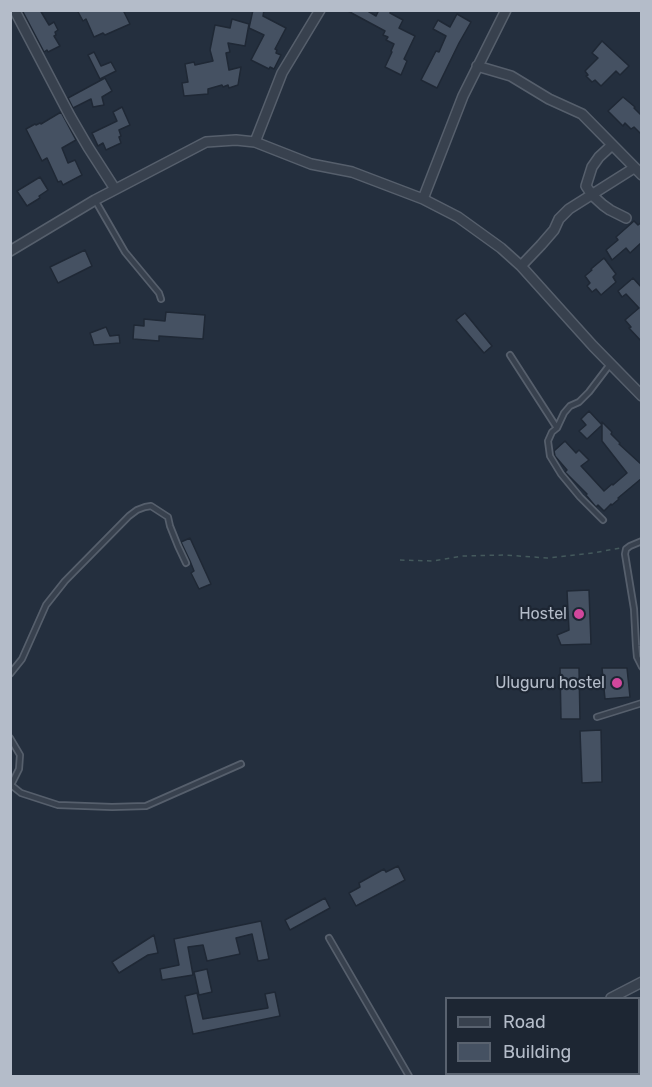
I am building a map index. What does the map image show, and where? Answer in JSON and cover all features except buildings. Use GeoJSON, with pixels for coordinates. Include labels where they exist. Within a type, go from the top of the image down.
{"type":"FeatureCollection","features":[{"type":"Feature","properties":{"kind":"street"},"geometry":{"type":"LineString","coordinates":[[255,142],[282,73],[320,10]]}},
{"type":"Feature","properties":{"kind":"street"},"geometry":{"type":"LineString","coordinates":[[423,199],[449,129],[477,66],[506,10]]}},
{"type":"Feature","properties":{"kind":"street"},"geometry":{"type":"LineString","coordinates":[[10,13],[15,11],[70,116],[115,189]]}},
{"type":"Feature","properties":{"kind":"street"},"geometry":{"type":"LineString","coordinates":[[477,66],[510,76],[549,99],[582,114],[642,175]]}},
{"type":"Feature","properties":{"kind":"street"},"geometry":{"type":"LineString","coordinates":[[10,251],[95,200],[206,142],[236,140],[255,142],[311,164],[352,172],[423,199],[481,232],[520,266],[642,396]]}},
{"type":"Feature","properties":{"kind":"street"},"geometry":{"type":"LineString","coordinates":[[612,145],[592,167],[586,186],[592,195],[610,210],[626,218]]}},
{"type":"Feature","properties":{"kind":"street"},"geometry":{"type":"LineString","coordinates":[[520,266],[554,230],[559,219],[569,209],[634,168]]}},
{"type":"Feature","properties":{"kind":"street"},"geometry":{"type":"LineString","coordinates":[[615,997],[642,982]]}},
{"type":"Feature","properties":{"kind":"lane"},"geometry":{"type":"LineString","coordinates":[[95,200],[125,252],[159,293],[161,299]]}},
{"type":"Feature","properties":{"kind":"lane"},"geometry":{"type":"LineString","coordinates":[[510,355],[557,428]]}},
{"type":"Feature","properties":{"kind":"lane"},"geometry":{"type":"LineString","coordinates":[[603,520],[561,474],[550,456],[548,441],[564,413],[590,392],[611,363]]}},
{"type":"Feature","properties":{"kind":"lane"},"geometry":{"type":"LineString","coordinates":[[10,674],[22,659],[46,605],[65,580],[137,510],[151,506],[168,517],[186,563]]}},
{"type":"Feature","properties":{"kind":"lane"},"geometry":{"type":"LineString","coordinates":[[642,541],[630,546],[626,551],[634,609],[637,657],[642,667]]}},
{"type":"Feature","properties":{"kind":"lane"},"geometry":{"type":"LineString","coordinates":[[597,717],[642,703]]}},
{"type":"Feature","properties":{"kind":"lane"},"geometry":{"type":"LineString","coordinates":[[10,738],[20,755],[19,769],[11,785],[21,793],[58,805],[146,806],[241,765]]}},
{"type":"Feature","properties":{"kind":"lane"},"geometry":{"type":"LineString","coordinates":[[329,938],[409,1077]]}},
{"type":"Feature","properties":{"kind":"path"},"geometry":{"type":"LineString","coordinates":[[400,560],[433,561],[462,556],[505,555],[547,558],[630,546]]}},
{"type":"Feature","properties":{"kind":"place","name":"Hostel"},"geometry":{"type":"Point","coordinates":[579,614]}},
{"type":"Feature","properties":{"kind":"place","name":"Uluguru hostel"},"geometry":{"type":"Point","coordinates":[617,683]}}]}
